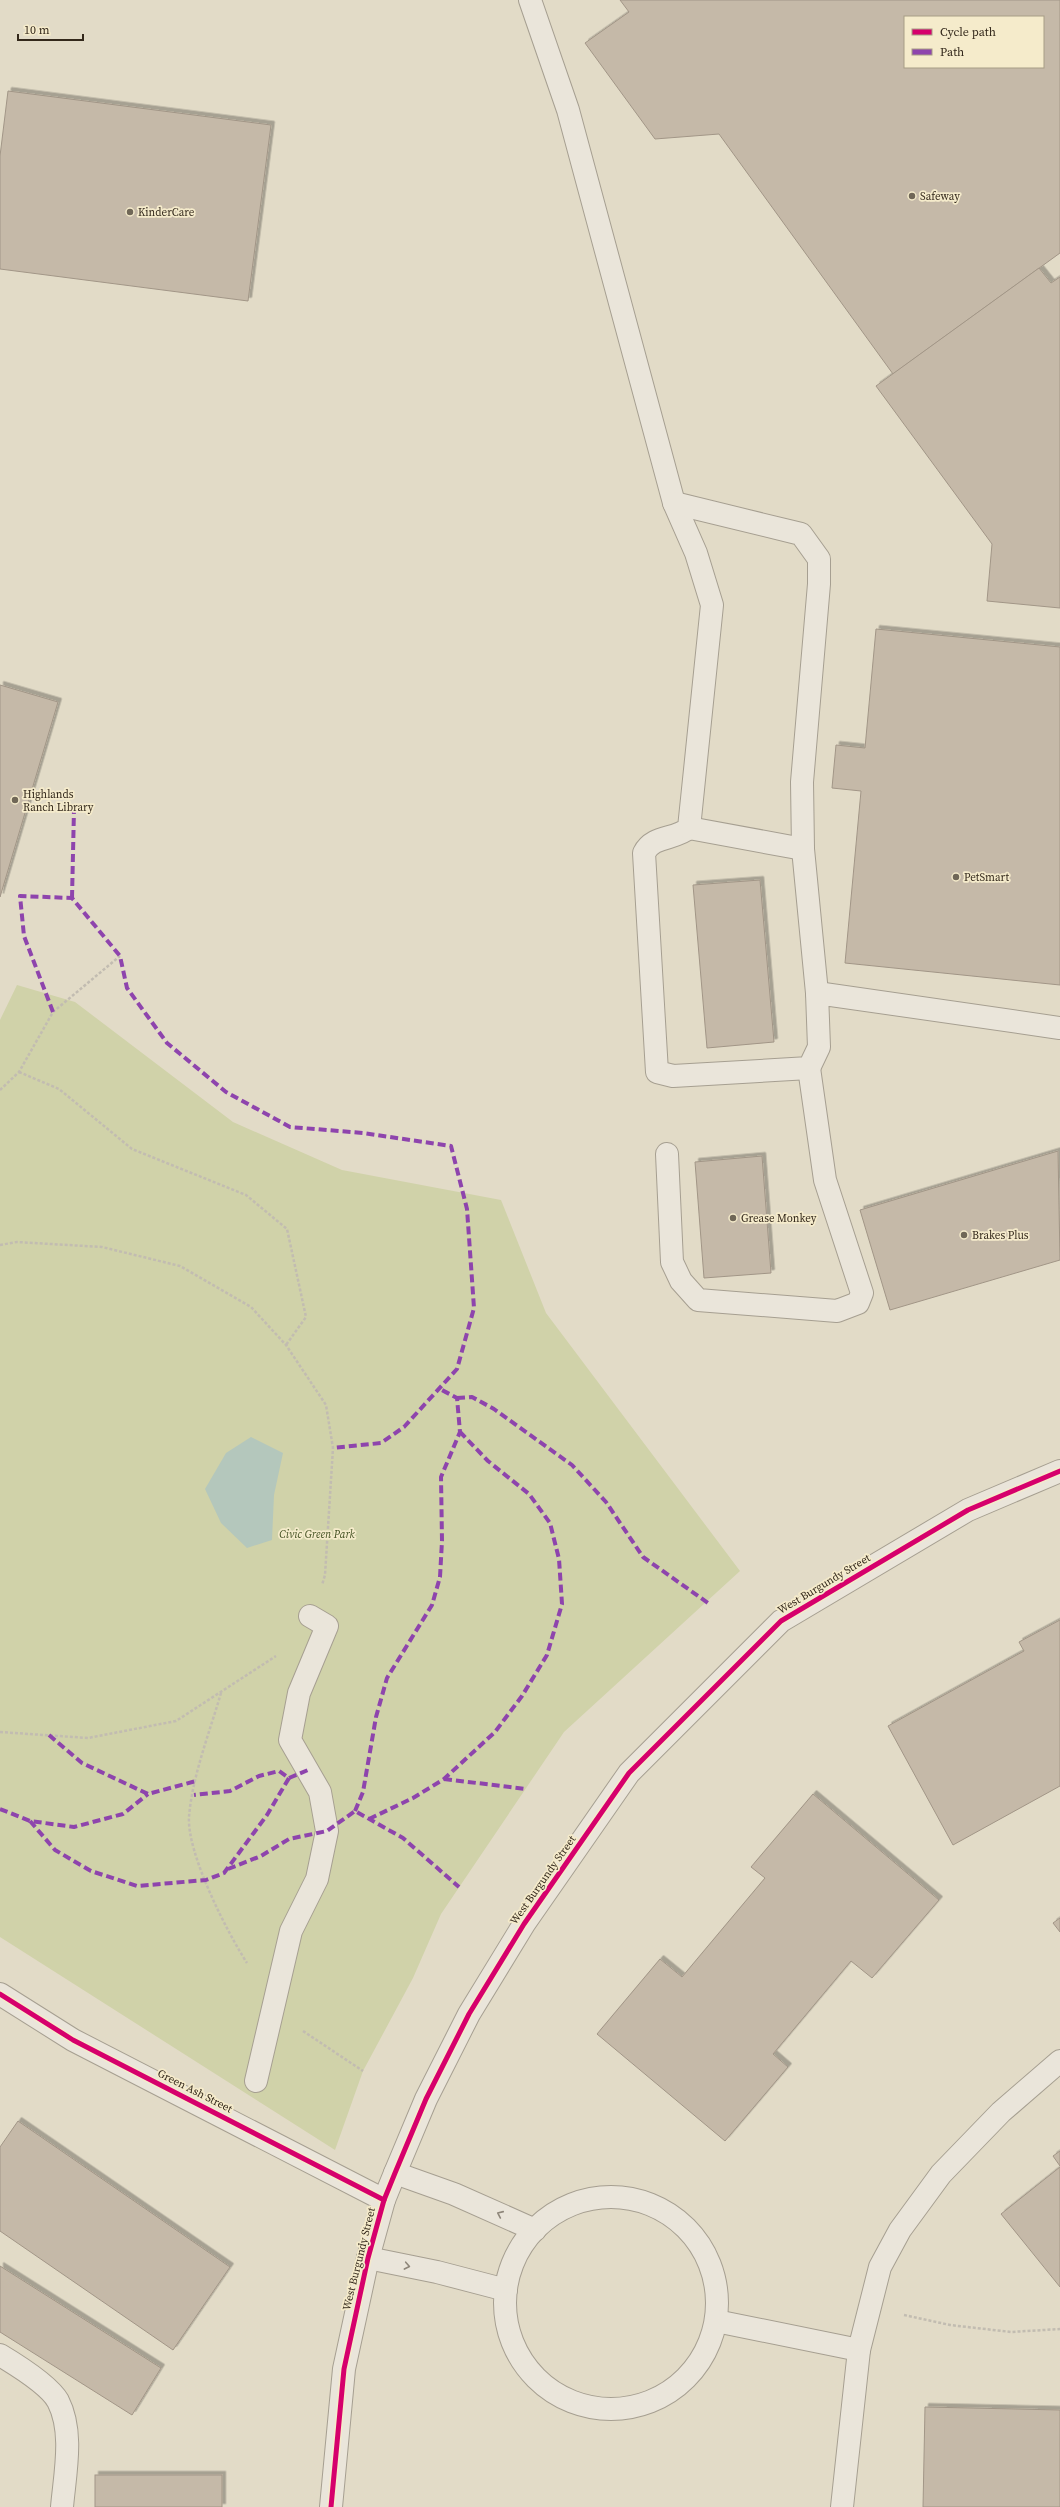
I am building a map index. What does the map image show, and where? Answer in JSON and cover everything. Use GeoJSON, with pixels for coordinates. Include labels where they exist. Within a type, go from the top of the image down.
{"type":"FeatureCollection","features":[{"type":"Feature","properties":{"kind":"street"},"geometry":{"type":"LineString","coordinates":[[530,0],[568,110],[674,503],[696,553],[712,605],[689,828],[681,835],[662,838],[648,845],[644,853],[657,1072],[673,1076],[809,1068]]}},
{"type":"Feature","properties":{"kind":"street"},"geometry":{"type":"LineString","coordinates":[[667,1154],[672,1262],[681,1281],[698,1300],[837,1311],[858,1304],[862,1293],[825,1180],[809,1068],[819,1047],[817,994],[803,849],[802,782],[819,584],[819,559],[801,534],[674,503]]}},
{"type":"Feature","properties":{"kind":"street"},"geometry":{"type":"LineString","coordinates":[[689,828],[803,849]]}},
{"type":"Feature","properties":{"kind":"street"},"geometry":{"type":"LineString","coordinates":[[817,994],[1060,1028]]}},
{"type":"Feature","properties":{"kind":"street","name":"West Burgundy Street"},"geometry":{"type":"LineString","coordinates":[[331,2507],[344,2369],[368,2258],[384,2200],[426,2099],[470,2014],[524,1924],[629,1773],[781,1621],[968,1510],[1060,1471]]}},
{"type":"Feature","properties":{"kind":"street"},"geometry":{"type":"LineString","coordinates":[[256,2081],[291,1931],[317,1879],[327,1831],[320,1792],[290,1740],[299,1693],[327,1626],[310,1616]]}},
{"type":"Feature","properties":{"kind":"street","name":"Green Ash Street"},"geometry":{"type":"LineString","coordinates":[[0,1994],[73,2040],[384,2200]]}},
{"type":"Feature","properties":{"kind":"street"},"geometry":{"type":"LineString","coordinates":[[842,2507],[858,2350],[880,2267],[900,2230],[941,2174],[1001,2112],[1060,2060]]}},
{"type":"Feature","properties":{"kind":"street"},"geometry":{"type":"LineString","coordinates":[[395,2173],[454,2194],[535,2230]]}},
{"type":"Feature","properties":{"kind":"street"},"geometry":{"type":"LineString","coordinates":[[600,2198],[625,2198],[649,2204],[675,2219],[689,2231],[703,2251],[713,2273],[717,2297],[716,2321],[709,2345],[696,2367],[679,2386],[658,2399],[634,2407],[608,2409],[590,2407],[560,2396],[540,2381],[524,2362],[512,2340],[506,2316],[506,2290],[516,2258],[535,2230],[554,2214],[576,2204],[600,2198]]}},
{"type":"Feature","properties":{"kind":"street"},"geometry":{"type":"LineString","coordinates":[[368,2258],[437,2272],[506,2290]]}},
{"type":"Feature","properties":{"kind":"street"},"geometry":{"type":"LineString","coordinates":[[716,2321],[858,2350]]}},
{"type":"Feature","properties":{"kind":"street"},"geometry":{"type":"LineString","coordinates":[[0,2355],[24,2369],[57,2399],[65,2421],[66,2461],[62,2507]]}},
{"type":"Feature","properties":{"kind":"path"},"geometry":{"type":"LineString","coordinates":[[0,1090],[19,1072],[53,1012],[120,956]]}},
{"type":"Feature","properties":{"kind":"path"},"geometry":{"type":"LineString","coordinates":[[19,1072],[59,1089],[132,1149],[246,1195],[287,1228],[306,1317],[286,1345]]}},
{"type":"Feature","properties":{"kind":"path"},"geometry":{"type":"LineString","coordinates":[[0,1245],[17,1242],[102,1247],[180,1266],[251,1307],[286,1345],[326,1405],[333,1448],[325,1575],[317,1605],[288,1649],[176,1721],[88,1738],[0,1732]]}},
{"type":"Feature","properties":{"kind":"path"},"geometry":{"type":"LineString","coordinates":[[221,1692],[196,1782],[189,1818],[196,1854],[215,1904],[238,1950],[265,1992],[299,2029],[363,2071]]}},
{"type":"Feature","properties":{"kind":"path"},"geometry":{"type":"LineString","coordinates":[[870,2308],[950,2325],[1011,2332],[1060,2329]]}},
{"type":"Feature","properties":{"kind":"green space","name":"Civic Green Park"},"geometry":{"type":"Polygon","coordinates":[[[17,985],[75,1002],[233,1122],[342,1170],[501,1200],[546,1313],[740,1571],[564,1732],[441,1914],[413,1978],[363,2071],[335,2150],[0,1937],[0,1020],[17,985]]]}},
{"type":"Feature","properties":{"kind":"shaded area"},"geometry":{"type":"Polygon","coordinates":[[[251,1437],[283,1453],[274,1495],[272,1540],[247,1548],[221,1523],[205,1489],[226,1453],[251,1437]]]}},
{"type":"Feature","properties":{"kind":"building","name":"Safeway"},"geometry":{"type":"Polygon","coordinates":[[[620,0],[1060,0],[1060,253],[893,374],[719,134],[655,139],[585,43],[629,12],[620,0]]]}},
{"type":"Feature","properties":{"kind":"building","name":"KinderCare"},"geometry":{"type":"Polygon","coordinates":[[[8,91],[271,125],[248,301],[0,269],[0,156],[8,91]]]}},
{"type":"Feature","properties":{"kind":"building"},"geometry":{"type":"Polygon","coordinates":[[[1039,268],[1051,283],[1060,277],[1060,608],[987,601],[992,544],[876,386],[1039,268]]]}},
{"type":"Feature","properties":{"kind":"building","name":"PetSmart"},"geometry":{"type":"Polygon","coordinates":[[[876,629],[1060,647],[1060,985],[845,963],[861,791],[832,788],[836,745],[865,748],[876,629]]]}},
{"type":"Feature","properties":{"kind":"building","name":"Highlands Ranch Library"},"geometry":{"type":"Polygon","coordinates":[[[0,685],[58,702],[0,897],[0,685]]]}},
{"type":"Feature","properties":{"kind":"building"},"geometry":{"type":"Polygon","coordinates":[[[760,880],[774,1042],[707,1048],[693,885],[760,880]]]}},
{"type":"Feature","properties":{"kind":"building","name":"Brakes Plus"},"geometry":{"type":"Polygon","coordinates":[[[1058,1151],[1060,1260],[890,1310],[860,1210],[1058,1151]]]}},
{"type":"Feature","properties":{"kind":"building","name":"Grease Monkey"},"geometry":{"type":"Polygon","coordinates":[[[762,1156],[771,1273],[704,1278],[695,1162],[762,1156]]]}},
{"type":"Feature","properties":{"kind":"building"},"geometry":{"type":"Polygon","coordinates":[[[1060,1620],[1060,1786],[953,1845],[888,1726],[1024,1651],[1019,1642],[1060,1620]]]}},
{"type":"Feature","properties":{"kind":"building"},"geometry":{"type":"Polygon","coordinates":[[[813,1794],[939,1900],[872,1978],[851,1961],[773,2054],[788,2067],[725,2141],[597,2034],[660,1959],[682,1977],[765,1878],[751,1867],[813,1794]]]}},
{"type":"Feature","properties":{"kind":"building"},"geometry":{"type":"Polygon","coordinates":[[[1060,1918],[1060,1932],[1053,1923],[1060,1918]]]}},
{"type":"Feature","properties":{"kind":"building"},"geometry":{"type":"Polygon","coordinates":[[[18,2121],[230,2267],[173,2350],[0,2231],[0,2147],[18,2121]]]}},
{"type":"Feature","properties":{"kind":"building"},"geometry":{"type":"Polygon","coordinates":[[[1060,2151],[1060,2166],[1053,2156],[1060,2151]]]}},
{"type":"Feature","properties":{"kind":"building"},"geometry":{"type":"Polygon","coordinates":[[[1060,2167],[1060,2287],[1001,2214],[1060,2167]]]}},
{"type":"Feature","properties":{"kind":"building"},"geometry":{"type":"Polygon","coordinates":[[[0,2266],[161,2368],[132,2415],[0,2332],[0,2266]]]}},
{"type":"Feature","properties":{"kind":"building"},"geometry":{"type":"Polygon","coordinates":[[[925,2407],[1060,2410],[1060,2507],[923,2507],[925,2407]]]}},
{"type":"Feature","properties":{"kind":"building"},"geometry":{"type":"Polygon","coordinates":[[[95,2475],[222,2475],[222,2507],[95,2507],[95,2475]]]}},
{"type":"Feature","properties":{"kind":"marked path"},"geometry":{"type":"LineString","coordinates":[[72,898],[74,809]]}},
{"type":"Feature","properties":{"kind":"marked path"},"geometry":{"type":"LineString","coordinates":[[53,1012],[24,936],[20,896],[72,898],[120,956],[127,988],[167,1043],[226,1092],[290,1127],[363,1133],[451,1146],[467,1209],[474,1308],[457,1369],[404,1427],[381,1443],[333,1448]]}},
{"type":"Feature","properties":{"kind":"marked path"},"geometry":{"type":"LineString","coordinates":[[355,1811],[363,1792],[376,1717],[387,1678],[432,1605],[440,1577],[442,1541],[441,1477],[460,1432],[457,1398],[440,1389]]}},
{"type":"Feature","properties":{"kind":"marked path"},"geometry":{"type":"LineString","coordinates":[[457,1398],[472,1397],[494,1409],[572,1465],[606,1502],[643,1557],[708,1603]]}},
{"type":"Feature","properties":{"kind":"marked path"},"geometry":{"type":"LineString","coordinates":[[369,1819],[413,1798],[444,1779],[495,1732],[522,1696],[547,1655],[562,1604],[559,1559],[550,1523],[529,1494],[488,1461],[460,1432]]}},
{"type":"Feature","properties":{"kind":"marked path"},"geometry":{"type":"LineString","coordinates":[[49,1735],[82,1763],[148,1794],[196,1781]]}},
{"type":"Feature","properties":{"kind":"marked path"},"geometry":{"type":"LineString","coordinates":[[289,1778],[308,1770]]}},
{"type":"Feature","properties":{"kind":"marked path"},"geometry":{"type":"LineString","coordinates":[[30,1821],[55,1850],[91,1871],[137,1886],[206,1880],[224,1873],[267,1815],[289,1778],[279,1771],[259,1776],[230,1791],[194,1795]]}},
{"type":"Feature","properties":{"kind":"marked path"},"geometry":{"type":"LineString","coordinates":[[444,1779],[526,1789]]}},
{"type":"Feature","properties":{"kind":"marked path"},"geometry":{"type":"LineString","coordinates":[[0,1809],[30,1821],[74,1827],[123,1814],[148,1794]]}},
{"type":"Feature","properties":{"kind":"marked path"},"geometry":{"type":"LineString","coordinates":[[228,1869],[261,1856],[289,1839],[327,1831],[355,1811],[403,1838],[459,1887]]}},
{"type":"Feature","properties":{"kind":"cycle path"},"geometry":{"type":"LineString","coordinates":[[331,2507],[344,2369],[368,2258],[384,2200],[426,2099],[469,2014],[524,1924],[629,1773],[781,1621],[968,1510],[1060,1471]]}},
{"type":"Feature","properties":{"kind":"cycle path"},"geometry":{"type":"LineString","coordinates":[[0,1994],[73,2040],[384,2200]]}},
{"type":"Feature","properties":{"kind":"place","name":"Safeway"},"geometry":{"type":"Point","coordinates":[912,196]}},
{"type":"Feature","properties":{"kind":"place","name":"KinderCare"},"geometry":{"type":"Point","coordinates":[130,212]}},
{"type":"Feature","properties":{"kind":"place","name":"Highlands Ranch Library"},"geometry":{"type":"Point","coordinates":[15,800]}},
{"type":"Feature","properties":{"kind":"place","name":"PetSmart"},"geometry":{"type":"Point","coordinates":[956,877]}},
{"type":"Feature","properties":{"kind":"place","name":"Grease Monkey"},"geometry":{"type":"Point","coordinates":[733,1218]}},
{"type":"Feature","properties":{"kind":"place","name":"Brakes Plus"},"geometry":{"type":"Point","coordinates":[964,1235]}}]}
